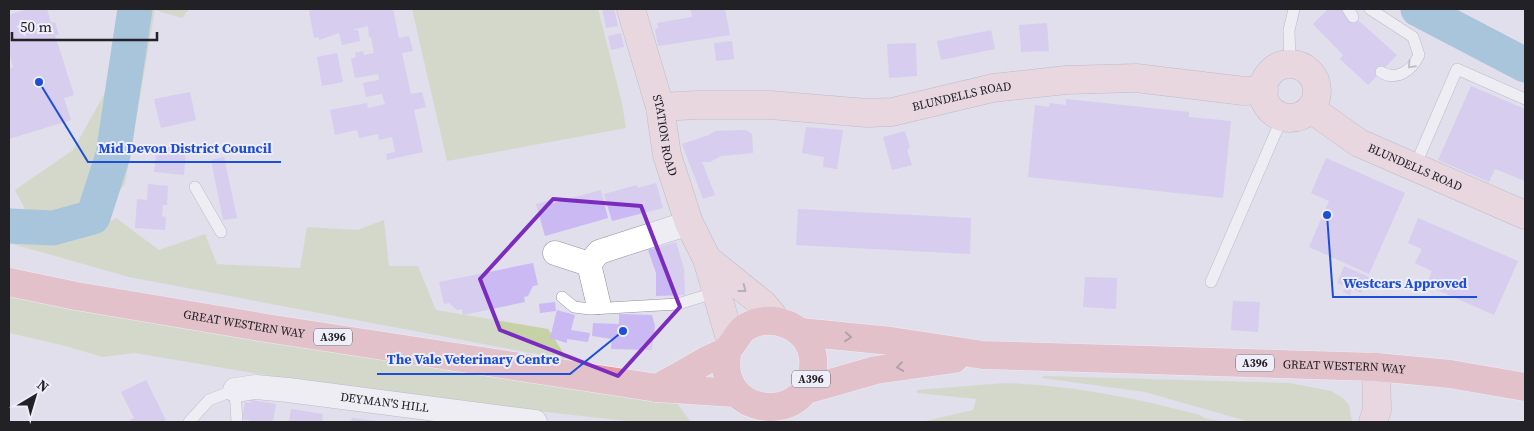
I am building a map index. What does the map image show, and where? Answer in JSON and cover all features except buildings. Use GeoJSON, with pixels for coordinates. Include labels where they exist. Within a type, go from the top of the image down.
{"type":"FeatureCollection","features":[{"type":"Feature","properties":{"kind":"main road","name":"GREAT WESTERN WAY"},"geometry":{"type":"LineString","coordinates":[[9,282],[76,296],[257,326],[657,388]]}},
{"type":"Feature","properties":{"kind":"main road","name":"A396"},"geometry":{"type":"LineString","coordinates":[[657,388],[730,346],[737,334],[756,322],[983,355]]}},
{"type":"Feature","properties":{"kind":"main road","name":"A396"},"geometry":{"type":"LineString","coordinates":[[788,327],[808,342],[813,366],[806,390]]}},
{"type":"Feature","properties":{"kind":"main road"},"geometry":{"type":"LineString","coordinates":[[730,346],[726,372],[736,393]]}},
{"type":"Feature","properties":{"kind":"main road","name":"A396"},"geometry":{"type":"LineString","coordinates":[[657,388],[736,393],[758,407],[772,408],[790,402],[806,390],[876,370],[983,355]]}},
{"type":"Feature","properties":{"kind":"main road","name":"GREAT WESTERN WAY"},"geometry":{"type":"LineString","coordinates":[[983,355],[1376,367],[1450,374],[1525,387]]}},
{"type":"Feature","properties":{"kind":"street","name":"STATION ROAD"},"geometry":{"type":"LineString","coordinates":[[631,9],[660,108],[667,155],[689,223],[707,259],[730,346]]}},
{"type":"Feature","properties":{"kind":"street"},"geometry":{"type":"LineString","coordinates":[[1290,64],[1308,70],[1317,88],[1316,101],[1311,110],[1299,118],[1282,118],[1271,111],[1266,105],[1264,90],[1268,75],[1275,69],[1290,64]]}},
{"type":"Feature","properties":{"kind":"street","name":"BLUNDELLS ROAD"},"geometry":{"type":"LineString","coordinates":[[660,108],[770,105],[867,113],[892,112],[993,88],[1066,80],[1136,78],[1244,91],[1264,90]]}},
{"type":"Feature","properties":{"kind":"street","name":"BLUNDELLS ROAD"},"geometry":{"type":"LineString","coordinates":[[1311,110],[1359,143],[1525,215]]}},
{"type":"Feature","properties":{"kind":"street"},"geometry":{"type":"LineString","coordinates":[[589,264],[599,252],[689,223]]}},
{"type":"Feature","properties":{"kind":"street"},"geometry":{"type":"LineString","coordinates":[[555,253],[589,264]]}},
{"type":"Feature","properties":{"kind":"street","name":"STATION ROAD"},"geometry":{"type":"LineString","coordinates":[[707,259],[788,327]]}},
{"type":"Feature","properties":{"kind":"street"},"geometry":{"type":"LineString","coordinates":[[589,264],[598,302]]}},
{"type":"Feature","properties":{"kind":"street"},"geometry":{"type":"LineString","coordinates":[[1373,422],[1376,410],[1376,367]]}},
{"type":"Feature","properties":{"kind":"street","name":"DEYMAN'S HILL"},"geometry":{"type":"LineString","coordinates":[[235,390],[256,387],[288,390],[535,422]]}},
{"type":"Feature","properties":{"kind":"lane"},"geometry":{"type":"LineString","coordinates":[[1290,64],[1289,30],[1294,9]]}},
{"type":"Feature","properties":{"kind":"lane"},"geometry":{"type":"LineString","coordinates":[[1370,9],[1413,37],[1419,54],[1414,65],[1400,75],[1388,77],[1381,72]]}},
{"type":"Feature","properties":{"kind":"lane"},"geometry":{"type":"LineString","coordinates":[[1415,166],[1457,69],[1525,99]]}},
{"type":"Feature","properties":{"kind":"lane"},"geometry":{"type":"LineString","coordinates":[[1211,282],[1282,118]]}},
{"type":"Feature","properties":{"kind":"lane"},"geometry":{"type":"LineString","coordinates":[[195,187],[221,232]]}},
{"type":"Feature","properties":{"kind":"lane"},"geometry":{"type":"LineString","coordinates":[[562,297],[574,307],[590,309],[678,304],[717,292]]}},
{"type":"Feature","properties":{"kind":"lane"},"geometry":{"type":"LineString","coordinates":[[189,422],[209,400],[235,390],[237,422]]}},
{"type":"Feature","properties":{"kind":"highlighted area"},"geometry":{"type":"Polygon","coordinates":[[[553,199],[641,206],[680,307],[618,376],[500,330],[480,279],[553,199]]]}},
{"type":"Feature","properties":{"kind":"green space"},"geometry":{"type":"Polygon","coordinates":[[[125,9],[189,9],[182,18],[155,10],[125,184],[104,211],[27,213],[15,190],[73,150],[106,91],[125,9]]]}},
{"type":"Feature","properties":{"kind":"green space"},"geometry":{"type":"Polygon","coordinates":[[[412,9],[598,9],[622,103],[626,128],[447,161],[412,9]]]}},
{"type":"Feature","properties":{"kind":"green space"},"geometry":{"type":"Polygon","coordinates":[[[9,211],[82,238],[116,218],[159,250],[205,234],[217,264],[300,268],[307,227],[357,230],[384,220],[389,266],[418,266],[436,310],[548,329],[568,360],[129,277],[9,243],[9,211]]]}},
{"type":"Feature","properties":{"kind":"green space"},"geometry":{"type":"Polygon","coordinates":[[[9,290],[676,402],[691,422],[635,422],[366,392],[135,353],[103,357],[9,333],[9,290]]]}},
{"type":"Feature","properties":{"kind":"green space"},"geometry":{"type":"Polygon","coordinates":[[[1044,376],[1290,383],[1331,391],[1343,398],[1349,405],[1352,422],[1250,422],[1145,392],[1042,378],[1044,376]]]}},
{"type":"Feature","properties":{"kind":"green space"},"geometry":{"type":"Polygon","coordinates":[[[1005,383],[1054,386],[1103,393],[1152,403],[1200,415],[1204,418],[1226,422],[921,422],[973,410],[976,399],[917,393],[917,390],[1005,383]]]}},
{"type":"Feature","properties":{"kind":"waterway"},"geometry":{"type":"LineString","coordinates":[[9,226],[53,228],[93,217],[113,155],[135,9]]}},
{"type":"Feature","properties":{"kind":"waterway"},"geometry":{"type":"LineString","coordinates":[[1418,9],[1525,65]]}},
{"type":"Feature","properties":{"kind":"place","name":"Mid Devon District Council"},"geometry":{"type":"Point","coordinates":[39,82]}},
{"type":"Feature","properties":{"kind":"place","name":"Westcars Approved"},"geometry":{"type":"Point","coordinates":[1327,215]}},
{"type":"Feature","properties":{"kind":"place","name":"The Vale Veterinary Centre"},"geometry":{"type":"Point","coordinates":[623,331]}}]}
